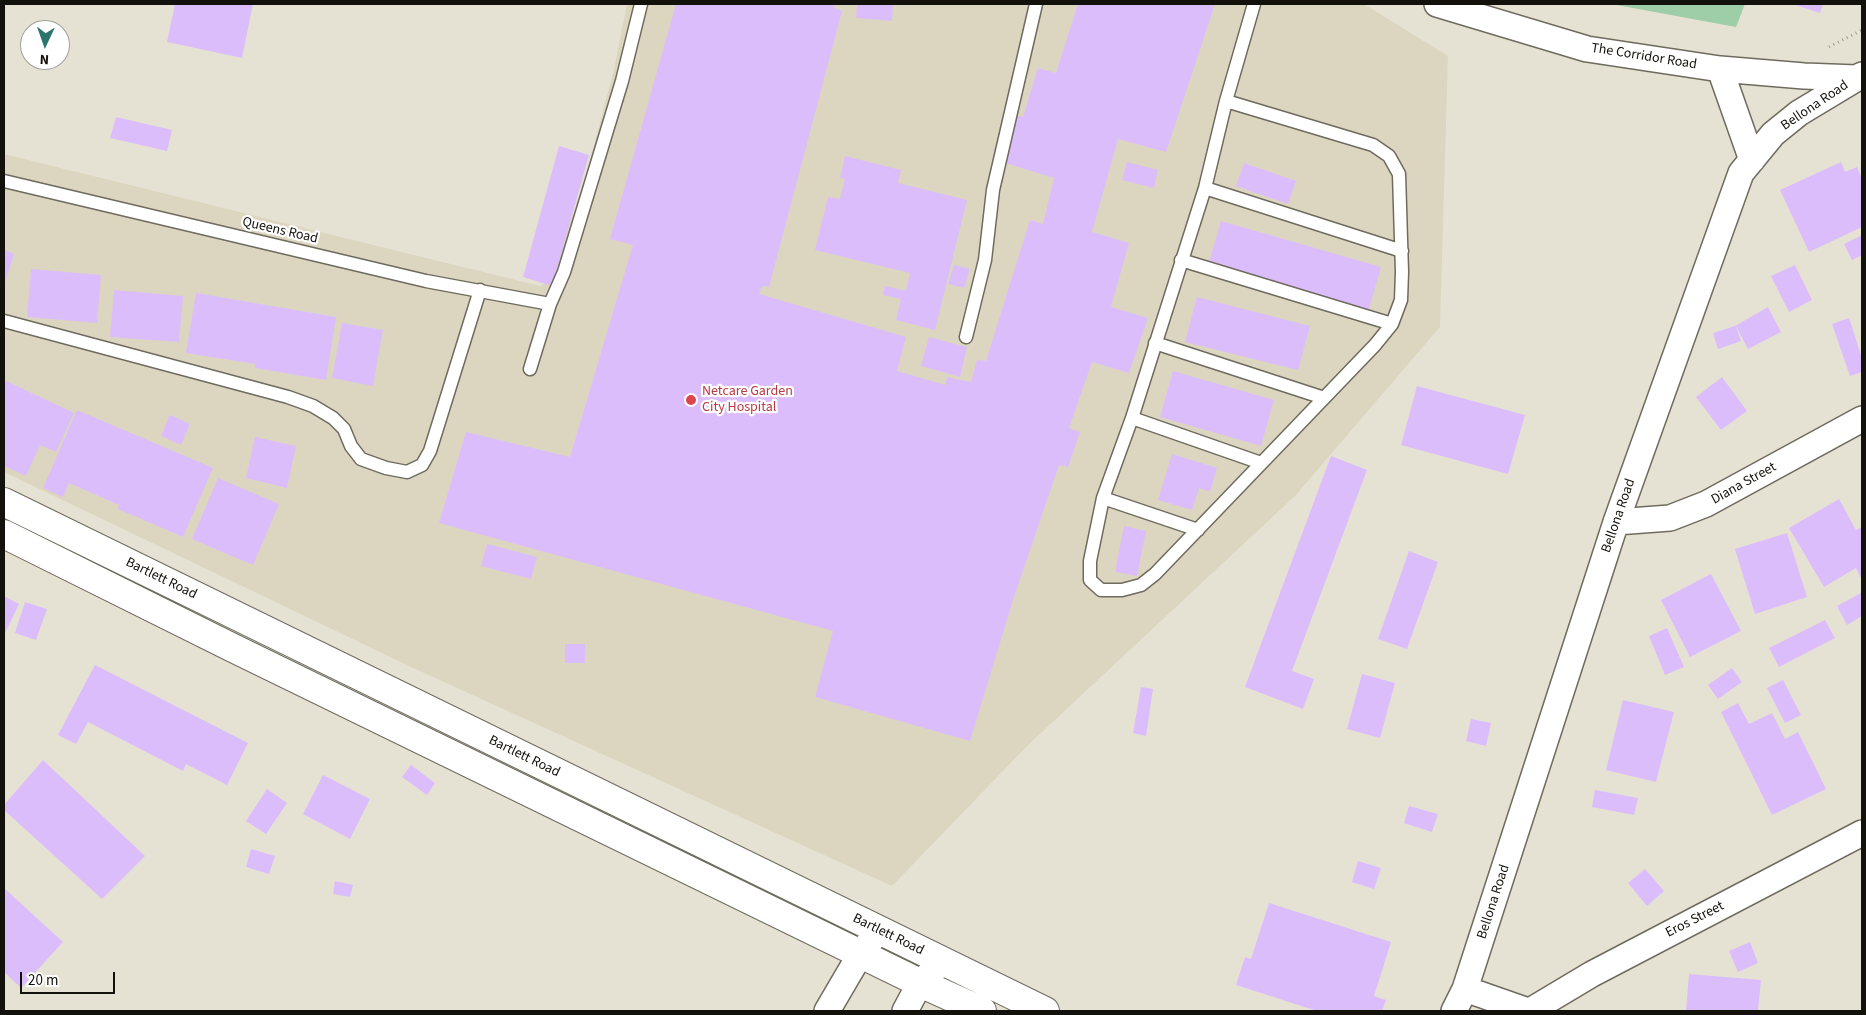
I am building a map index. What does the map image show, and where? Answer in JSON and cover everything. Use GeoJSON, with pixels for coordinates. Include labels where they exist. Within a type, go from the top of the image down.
{"type":"FeatureCollection","features":[{"type":"Feature","properties":{"kind":"main road","name":"Bartlett Road"},"geometry":{"type":"LineString","coordinates":[[4,502],[1045,1011]]}},
{"type":"Feature","properties":{"kind":"main road","name":"Bartlett Road"},"geometry":{"type":"LineString","coordinates":[[4,534],[233,648],[920,983],[982,1011]]}},
{"type":"Feature","properties":{"kind":"street","name":"The Corridor Road"},"geometry":{"type":"LineString","coordinates":[[1437,4],[1587,49],[1720,69],[1804,76],[1860,76]]}},
{"type":"Feature","properties":{"kind":"street"},"geometry":{"type":"LineString","coordinates":[[1720,69],[1752,160]]}},
{"type":"Feature","properties":{"kind":"street","name":"Bellona Road"},"geometry":{"type":"LineString","coordinates":[[1454,1011],[1465,989],[1616,522],[1742,173],[1780,128],[1799,113],[1860,76]]}},
{"type":"Feature","properties":{"kind":"street","name":"Diana Street"},"geometry":{"type":"LineString","coordinates":[[1616,522],[1670,518],[1706,504],[1862,419]]}},
{"type":"Feature","properties":{"kind":"street","name":"Eros Street"},"geometry":{"type":"LineString","coordinates":[[1529,1011],[1592,974],[1862,833]]}},
{"type":"Feature","properties":{"kind":"street"},"geometry":{"type":"LineString","coordinates":[[826,1011],[861,953],[878,930]]}},
{"type":"Feature","properties":{"kind":"street"},"geometry":{"type":"LineString","coordinates":[[905,1011],[920,983],[943,961]]}},
{"type":"Feature","properties":{"kind":"street"},"geometry":{"type":"LineString","coordinates":[[1465,989],[1529,1011]]}},
{"type":"Feature","properties":{"kind":"lane"},"geometry":{"type":"LineString","coordinates":[[530,368],[550,304],[564,272],[622,81],[641,4]]}},
{"type":"Feature","properties":{"kind":"lane"},"geometry":{"type":"LineString","coordinates":[[966,337],[985,260],[993,190],[1036,4]]}},
{"type":"Feature","properties":{"kind":"lane"},"geometry":{"type":"LineString","coordinates":[[1226,101],[1373,145],[1389,156],[1399,174],[1402,251],[1401,300],[1392,324],[1375,345],[1155,574],[1141,584],[1122,590],[1101,590],[1090,580],[1090,561],[1103,498],[1132,418],[1205,188],[1226,101],[1254,4]]}},
{"type":"Feature","properties":{"kind":"lane","name":"Queens Road"},"geometry":{"type":"LineString","coordinates":[[4,180],[426,281],[550,304]]}},
{"type":"Feature","properties":{"kind":"lane"},"geometry":{"type":"LineString","coordinates":[[1205,188],[1402,251]]}},
{"type":"Feature","properties":{"kind":"lane"},"geometry":{"type":"LineString","coordinates":[[1181,260],[1392,324]]}},
{"type":"Feature","properties":{"kind":"lane"},"geometry":{"type":"LineString","coordinates":[[4,321],[288,397],[313,406],[332,418],[344,429],[350,446],[361,459],[386,468],[406,472],[422,465],[430,450],[480,290]]}},
{"type":"Feature","properties":{"kind":"lane"},"geometry":{"type":"LineString","coordinates":[[1155,344],[1324,398]]}},
{"type":"Feature","properties":{"kind":"lane"},"geometry":{"type":"LineString","coordinates":[[1132,418],[1261,463]]}},
{"type":"Feature","properties":{"kind":"lane"},"geometry":{"type":"LineString","coordinates":[[1103,498],[1198,530]]}},
{"type":"Feature","properties":{"kind":"shaded area","name":"Netcare Garden City Hospital"},"geometry":{"type":"Polygon","coordinates":[[[627,4],[1364,4],[1448,56],[1440,327],[1295,496],[1028,745],[892,886],[411,667],[4,472],[4,154],[540,286],[547,281],[553,272],[584,182],[614,70],[627,4]]]}},
{"type":"Feature","properties":{"kind":"green space"},"geometry":{"type":"Polygon","coordinates":[[[1611,4],[1745,4],[1736,27],[1611,4]]]}},
{"type":"Feature","properties":{"kind":"building"},"geometry":{"type":"Polygon","coordinates":[[[175,4],[253,4],[242,58],[167,42],[175,4]]]}},
{"type":"Feature","properties":{"kind":"building"},"geometry":{"type":"Polygon","coordinates":[[[676,4],[835,4],[834,8],[842,11],[769,287],[762,286],[759,294],[906,337],[897,371],[945,385],[947,377],[971,382],[977,360],[986,361],[1030,220],[1043,224],[1054,178],[1002,162],[1015,115],[1023,117],[1038,68],[1056,73],[1078,4],[1215,4],[1166,152],[1118,139],[1092,232],[1129,243],[1111,307],[1148,318],[1129,373],[1092,362],[1069,428],[1080,432],[1068,467],[1059,465],[1013,600],[970,741],[815,697],[833,631],[439,523],[466,432],[570,457],[633,245],[610,239],[676,4]]]}},
{"type":"Feature","properties":{"kind":"building"},"geometry":{"type":"Polygon","coordinates":[[[857,4],[893,4],[892,21],[856,18],[857,4]]]}},
{"type":"Feature","properties":{"kind":"building"},"geometry":{"type":"Polygon","coordinates":[[[1792,4],[1823,4],[1820,13],[1792,4]]]}},
{"type":"Feature","properties":{"kind":"building"},"geometry":{"type":"Polygon","coordinates":[[[116,117],[172,130],[167,151],[110,138],[116,117]]]}},
{"type":"Feature","properties":{"kind":"building"},"geometry":{"type":"Polygon","coordinates":[[[559,146],[589,155],[552,286],[523,277],[559,146]]]}},
{"type":"Feature","properties":{"kind":"building"},"geometry":{"type":"Polygon","coordinates":[[[845,156],[901,170],[898,183],[967,200],[935,330],[896,320],[901,299],[883,295],[885,286],[906,291],[910,273],[815,250],[828,197],[840,199],[845,179],[840,178],[845,156]]]}},
{"type":"Feature","properties":{"kind":"building"},"geometry":{"type":"Polygon","coordinates":[[[1127,162],[1158,170],[1154,188],[1122,180],[1127,162]]]}},
{"type":"Feature","properties":{"kind":"building"},"geometry":{"type":"Polygon","coordinates":[[[1841,162],[1845,172],[1857,167],[1862,179],[1862,227],[1809,252],[1780,190],[1841,162]]]}},
{"type":"Feature","properties":{"kind":"building"},"geometry":{"type":"Polygon","coordinates":[[[1244,163],[1296,181],[1288,204],[1236,186],[1244,163]]]}},
{"type":"Feature","properties":{"kind":"building"},"geometry":{"type":"Polygon","coordinates":[[[1221,221],[1381,267],[1368,312],[1208,266],[1221,221]]]}},
{"type":"Feature","properties":{"kind":"building"},"geometry":{"type":"Polygon","coordinates":[[[1862,235],[1862,255],[1852,260],[1844,244],[1862,235]]]}},
{"type":"Feature","properties":{"kind":"building"},"geometry":{"type":"Polygon","coordinates":[[[4,250],[14,254],[4,286],[4,250]]]}},
{"type":"Feature","properties":{"kind":"building"},"geometry":{"type":"Polygon","coordinates":[[[954,265],[970,269],[964,288],[948,284],[954,265]]]}},
{"type":"Feature","properties":{"kind":"building"},"geometry":{"type":"Polygon","coordinates":[[[1795,265],[1812,300],[1789,312],[1771,276],[1795,265]]]}},
{"type":"Feature","properties":{"kind":"building"},"geometry":{"type":"Polygon","coordinates":[[[31,269],[101,275],[97,323],[27,317],[31,269]]]}},
{"type":"Feature","properties":{"kind":"building"},"geometry":{"type":"Polygon","coordinates":[[[114,290],[183,296],[179,342],[110,337],[114,290]]]}},
{"type":"Feature","properties":{"kind":"building"},"geometry":{"type":"Polygon","coordinates":[[[196,293],[336,317],[326,380],[255,368],[255,364],[186,353],[196,293]]]}},
{"type":"Feature","properties":{"kind":"building"},"geometry":{"type":"Polygon","coordinates":[[[1197,297],[1310,326],[1298,370],[1185,342],[1197,297]]]}},
{"type":"Feature","properties":{"kind":"building"},"geometry":{"type":"Polygon","coordinates":[[[1768,307],[1781,332],[1748,349],[1736,326],[1741,341],[1718,349],[1713,333],[1735,326],[1768,307]]]}},
{"type":"Feature","properties":{"kind":"building"},"geometry":{"type":"Polygon","coordinates":[[[1849,318],[1862,358],[1862,372],[1850,376],[1832,324],[1849,318]]]}},
{"type":"Feature","properties":{"kind":"building"},"geometry":{"type":"Polygon","coordinates":[[[342,323],[383,330],[373,386],[332,378],[342,323]]]}},
{"type":"Feature","properties":{"kind":"building"},"geometry":{"type":"Polygon","coordinates":[[[929,337],[967,347],[960,377],[921,366],[929,337]]]}},
{"type":"Feature","properties":{"kind":"building"},"geometry":{"type":"Polygon","coordinates":[[[1173,371],[1274,400],[1261,446],[1160,417],[1173,371]]]}},
{"type":"Feature","properties":{"kind":"building"},"geometry":{"type":"Polygon","coordinates":[[[1722,377],[1747,411],[1721,430],[1696,397],[1722,377]]]}},
{"type":"Feature","properties":{"kind":"building"},"geometry":{"type":"Polygon","coordinates":[[[4,380],[74,413],[56,452],[40,445],[26,476],[4,466],[4,380]]]}},
{"type":"Feature","properties":{"kind":"building"},"geometry":{"type":"Polygon","coordinates":[[[1417,386],[1525,415],[1508,474],[1401,445],[1417,386]]]}},
{"type":"Feature","properties":{"kind":"building"},"geometry":{"type":"Polygon","coordinates":[[[77,410],[213,468],[183,537],[118,509],[119,505],[69,483],[63,497],[43,488],[77,410]]]}},
{"type":"Feature","properties":{"kind":"building"},"geometry":{"type":"Polygon","coordinates":[[[170,415],[190,424],[181,445],[161,436],[170,415]]]}},
{"type":"Feature","properties":{"kind":"building"},"geometry":{"type":"Polygon","coordinates":[[[255,437],[296,446],[287,488],[246,478],[255,437]]]}},
{"type":"Feature","properties":{"kind":"building"},"geometry":{"type":"Polygon","coordinates":[[[1172,454],[1217,468],[1210,492],[1199,488],[1192,510],[1158,500],[1172,454]]]}},
{"type":"Feature","properties":{"kind":"building"},"geometry":{"type":"Polygon","coordinates":[[[1331,456],[1367,470],[1292,671],[1314,679],[1303,709],[1245,687],[1331,456]]]}},
{"type":"Feature","properties":{"kind":"building"},"geometry":{"type":"Polygon","coordinates":[[[218,478],[279,504],[253,565],[192,539],[218,478]]]}},
{"type":"Feature","properties":{"kind":"building"},"geometry":{"type":"Polygon","coordinates":[[[1839,499],[1856,530],[1862,527],[1862,580],[1856,568],[1824,587],[1789,528],[1839,499]]]}},
{"type":"Feature","properties":{"kind":"building"},"geometry":{"type":"Polygon","coordinates":[[[1124,526],[1146,531],[1137,576],[1115,572],[1124,526]]]}},
{"type":"Feature","properties":{"kind":"building"},"geometry":{"type":"Polygon","coordinates":[[[1787,533],[1807,597],[1755,614],[1735,549],[1787,533]]]}},
{"type":"Feature","properties":{"kind":"building"},"geometry":{"type":"Polygon","coordinates":[[[487,544],[537,557],[531,579],[481,566],[487,544]]]}},
{"type":"Feature","properties":{"kind":"building"},"geometry":{"type":"Polygon","coordinates":[[[1409,551],[1438,562],[1407,649],[1378,639],[1409,551]]]}},
{"type":"Feature","properties":{"kind":"building"},"geometry":{"type":"Polygon","coordinates":[[[1711,574],[1741,631],[1690,657],[1661,600],[1711,574]]]}},
{"type":"Feature","properties":{"kind":"building"},"geometry":{"type":"Polygon","coordinates":[[[1861,593],[1862,616],[1847,625],[1837,606],[1861,593]]]}},
{"type":"Feature","properties":{"kind":"building"},"geometry":{"type":"Polygon","coordinates":[[[4,596],[19,604],[4,635],[4,596]]]}},
{"type":"Feature","properties":{"kind":"building"},"geometry":{"type":"Polygon","coordinates":[[[25,602],[47,609],[36,640],[15,633],[25,602]]]}},
{"type":"Feature","properties":{"kind":"building"},"geometry":{"type":"Polygon","coordinates":[[[1825,620],[1835,638],[1779,667],[1769,648],[1825,620]]]}},
{"type":"Feature","properties":{"kind":"building"},"geometry":{"type":"Polygon","coordinates":[[[1667,628],[1684,667],[1665,675],[1649,636],[1667,628]]]}},
{"type":"Feature","properties":{"kind":"building"},"geometry":{"type":"Polygon","coordinates":[[[565,644],[585,644],[585,663],[565,663],[565,644]]]}},
{"type":"Feature","properties":{"kind":"building"},"geometry":{"type":"Polygon","coordinates":[[[95,665],[248,743],[227,785],[186,764],[183,771],[88,722],[76,744],[58,735],[95,665]]]}},
{"type":"Feature","properties":{"kind":"building"},"geometry":{"type":"Polygon","coordinates":[[[1732,668],[1742,682],[1718,699],[1708,685],[1732,668]]]}},
{"type":"Feature","properties":{"kind":"building"},"geometry":{"type":"Polygon","coordinates":[[[1362,674],[1395,683],[1380,738],[1347,729],[1362,674]]]}},
{"type":"Feature","properties":{"kind":"building"},"geometry":{"type":"Polygon","coordinates":[[[1783,680],[1801,715],[1785,723],[1767,688],[1783,680]]]}},
{"type":"Feature","properties":{"kind":"building"},"geometry":{"type":"Polygon","coordinates":[[[1141,687],[1153,689],[1146,736],[1133,733],[1141,687]]]}},
{"type":"Feature","properties":{"kind":"building"},"geometry":{"type":"Polygon","coordinates":[[[1623,700],[1674,712],[1656,782],[1606,770],[1623,700]]]}},
{"type":"Feature","properties":{"kind":"building"},"geometry":{"type":"Polygon","coordinates":[[[1738,703],[1749,724],[1772,713],[1785,739],[1798,732],[1826,789],[1772,815],[1721,712],[1738,703]]]}},
{"type":"Feature","properties":{"kind":"building"},"geometry":{"type":"Polygon","coordinates":[[[1471,719],[1491,723],[1486,746],[1466,741],[1471,719]]]}},
{"type":"Feature","properties":{"kind":"building"},"geometry":{"type":"Polygon","coordinates":[[[43,760],[145,856],[102,899],[4,810],[4,805],[43,760]]]}},
{"type":"Feature","properties":{"kind":"building"},"geometry":{"type":"Polygon","coordinates":[[[411,765],[435,783],[427,795],[402,777],[411,765]]]}},
{"type":"Feature","properties":{"kind":"building"},"geometry":{"type":"Polygon","coordinates":[[[323,775],[370,799],[350,839],[303,814],[323,775]]]}},
{"type":"Feature","properties":{"kind":"building"},"geometry":{"type":"Polygon","coordinates":[[[267,789],[287,803],[266,834],[246,821],[267,789]]]}},
{"type":"Feature","properties":{"kind":"building"},"geometry":{"type":"Polygon","coordinates":[[[1595,790],[1638,798],[1634,815],[1592,807],[1595,790]]]}},
{"type":"Feature","properties":{"kind":"building"},"geometry":{"type":"Polygon","coordinates":[[[1409,806],[1438,814],[1432,832],[1404,823],[1409,806]]]}},
{"type":"Feature","properties":{"kind":"building"},"geometry":{"type":"Polygon","coordinates":[[[251,849],[275,856],[269,874],[246,867],[251,849]]]}},
{"type":"Feature","properties":{"kind":"building"},"geometry":{"type":"Polygon","coordinates":[[[1358,861],[1381,868],[1374,889],[1352,882],[1358,861]]]}},
{"type":"Feature","properties":{"kind":"building"},"geometry":{"type":"Polygon","coordinates":[[[1645,869],[1664,891],[1647,906],[1628,883],[1645,869]]]}},
{"type":"Feature","properties":{"kind":"building"},"geometry":{"type":"Polygon","coordinates":[[[335,881],[353,885],[350,897],[333,894],[335,881]]]}},
{"type":"Feature","properties":{"kind":"building"},"geometry":{"type":"Polygon","coordinates":[[[4,888],[63,942],[21,988],[4,972],[4,888]]]}},
{"type":"Feature","properties":{"kind":"building"},"geometry":{"type":"Polygon","coordinates":[[[1269,903],[1391,942],[1374,996],[1386,1000],[1382,1011],[1317,1011],[1236,985],[1245,957],[1251,959],[1269,903]]]}},
{"type":"Feature","properties":{"kind":"building"},"geometry":{"type":"Polygon","coordinates":[[[1750,942],[1758,963],[1738,972],[1729,951],[1750,942]]]}},
{"type":"Feature","properties":{"kind":"building"},"geometry":{"type":"Polygon","coordinates":[[[1689,974],[1761,980],[1758,1011],[1686,1011],[1689,974]]]}},
{"type":"Feature","properties":{"kind":"place","name":"Netcare Garden City Hospital"},"geometry":{"type":"Point","coordinates":[691,400]}}]}
